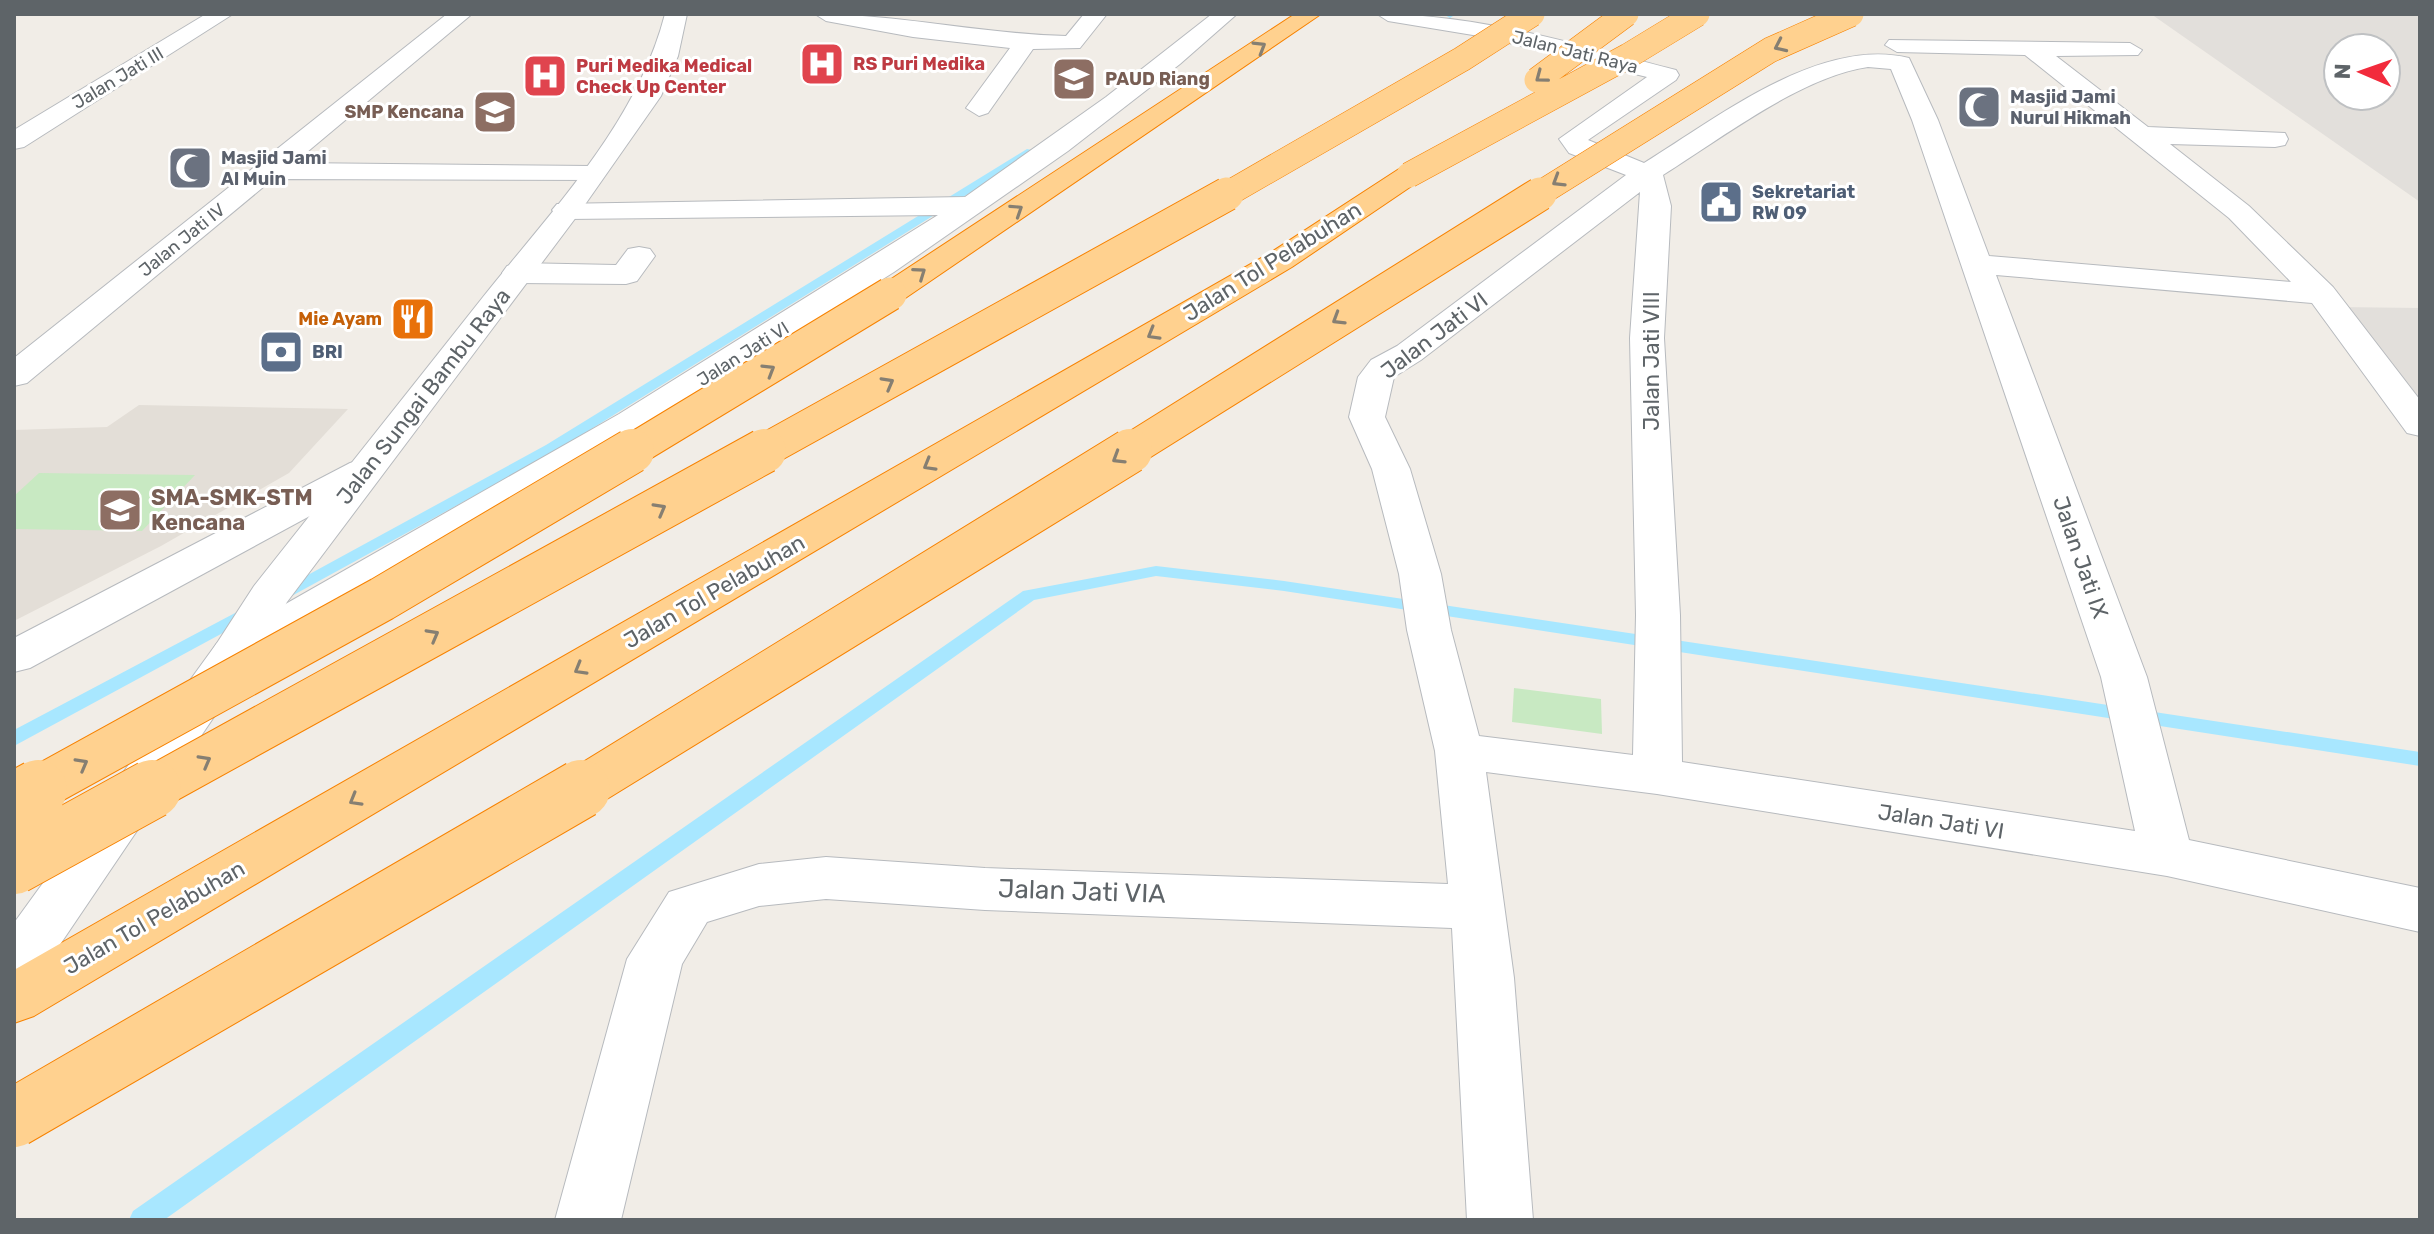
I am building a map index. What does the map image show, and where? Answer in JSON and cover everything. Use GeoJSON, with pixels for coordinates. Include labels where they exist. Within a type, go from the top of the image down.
{"type":"FeatureCollection","features":[{"type":"Feature","properties":{"kind":"highway"},"geometry":{"type":"LineString","coordinates":[[14,802],[382,599],[814,343],[1310,14]]}},
{"type":"Feature","properties":{"kind":"highway"},"geometry":{"type":"LineString","coordinates":[[14,865],[1195,213],[1462,59],[1532,14]]}},
{"type":"Feature","properties":{"kind":"highway"},"geometry":{"type":"LineString","coordinates":[[1409,175],[1626,14]]}},
{"type":"Feature","properties":{"kind":"highway"},"geometry":{"type":"LineString","coordinates":[[1409,175],[1628,56],[1697,14]]}},
{"type":"Feature","properties":{"kind":"highway"},"geometry":{"type":"LineString","coordinates":[[14,1118],[544,811],[949,564],[1770,50],[1851,14]]}},
{"type":"Feature","properties":{"kind":"highway"},"geometry":{"type":"LineString","coordinates":[[1209,79],[1235,21]]}},
{"type":"Feature","properties":{"kind":"highway","name":"Jalan Tol Pelabuhan"},"geometry":{"type":"LineString","coordinates":[[14,999],[1281,260],[1409,175]]}},
{"type":"Feature","properties":{"kind":"street","name":"Jalan Jati III"},"geometry":{"type":"LineString","coordinates":[[14,141],[222,14]]}},
{"type":"Feature","properties":{"kind":"street","name":"Jalan Jati IV"},"geometry":{"type":"LineString","coordinates":[[14,375],[461,14]]}},
{"type":"Feature","properties":{"kind":"street","name":"Jalan Sungai Bambu Raya"},"geometry":{"type":"LineString","coordinates":[[14,967],[250,625],[364,471],[567,210],[648,96],[666,56],[676,14]]}},
{"type":"Feature","properties":{"kind":"street"},"geometry":{"type":"LineString","coordinates":[[826,14],[913,30],[1023,42],[1072,43],[1096,14]]}},
{"type":"Feature","properties":{"kind":"street","name":"Jalan Jati Raya"},"geometry":{"type":"LineString","coordinates":[[1388,14],[1485,30],[1765,99]]}},
{"type":"Feature","properties":{"kind":"street","name":"Jalan Jati VI"},"geometry":{"type":"LineString","coordinates":[[250,625],[567,464],[917,246],[954,206],[1136,90],[1235,21]]}},
{"type":"Feature","properties":{"kind":"street"},"geometry":{"type":"LineString","coordinates":[[1899,54],[1911,24]]}},
{"type":"Feature","properties":{"kind":"street"},"geometry":{"type":"LineString","coordinates":[[979,108],[1028,45],[1023,42]]}},
{"type":"Feature","properties":{"kind":"street"},"geometry":{"type":"LineString","coordinates":[[2031,48],[2239,212],[2322,294],[2420,425]]}},
{"type":"Feature","properties":{"kind":"street"},"geometry":{"type":"LineString","coordinates":[[1647,173],[1765,99],[1844,63],[1899,54],[2031,48],[2130,50]]}},
{"type":"Feature","properties":{"kind":"street","name":"Jalan Jati IX"},"geometry":{"type":"LineString","coordinates":[[1899,54],[2124,677],[2167,856]]}},
{"type":"Feature","properties":{"kind":"street","name":"Jalan Jati Raya"},"geometry":{"type":"LineString","coordinates":[[1647,173],[1579,147],[1572,139],[1667,75]]}},
{"type":"Feature","properties":{"kind":"street"},"geometry":{"type":"LineString","coordinates":[[2143,135],[2275,139]]}},
{"type":"Feature","properties":{"kind":"street"},"geometry":{"type":"LineString","coordinates":[[267,171],[591,174]]}},
{"type":"Feature","properties":{"kind":"street","name":"Jalan Jati VI"},"geometry":{"type":"LineString","coordinates":[[1500,1220],[1479,907],[1459,751],[1429,630],[1420,574],[1391,469],[1367,417],[1376,377],[1383,367],[1409,353],[1647,173]]}},
{"type":"Feature","properties":{"kind":"street","name":"Jalan Jati VIII"},"geometry":{"type":"LineString","coordinates":[[1647,173],[1653,183],[1656,206],[1647,338],[1658,636],[1657,776]]}},
{"type":"Feature","properties":{"kind":"street"},"geometry":{"type":"LineString","coordinates":[[567,210],[954,206]]}},
{"type":"Feature","properties":{"kind":"street"},"geometry":{"type":"LineString","coordinates":[[518,273],[626,274],[639,256]]}},
{"type":"Feature","properties":{"kind":"street"},"geometry":{"type":"LineString","coordinates":[[1977,264],[2322,294]]}},
{"type":"Feature","properties":{"kind":"street"},"geometry":{"type":"LineString","coordinates":[[14,657],[33,636],[364,471]]}},
{"type":"Feature","properties":{"kind":"street","name":"Jalan Jati VI"},"geometry":{"type":"LineString","coordinates":[[1459,751],[1657,776],[2167,856],[2420,910]]}},
{"type":"Feature","properties":{"kind":"street","name":"Jalan Jati VIA"},"geometry":{"type":"LineString","coordinates":[[588,1220],[655,959],[688,907],[759,885],[826,878],[985,889],[1479,907]]}},
{"type":"Feature","properties":{"kind":"shaded area"},"geometry":{"type":"Polygon","coordinates":[[[2151,14],[2420,14],[2420,202],[2151,14]]]}},
{"type":"Feature","properties":{"kind":"shaded area"},"geometry":{"type":"Polygon","coordinates":[[[2336,307],[2420,308],[2420,418],[2336,307]]]}},
{"type":"Feature","properties":{"kind":"shaded area","name":"SMA-SMK-STM Kencana"},"geometry":{"type":"Polygon","coordinates":[[[139,405],[348,409],[289,473],[161,546],[14,621],[14,430],[107,427],[139,405]]]}},
{"type":"Feature","properties":{"kind":"green space"},"geometry":{"type":"Polygon","coordinates":[[[39,473],[195,475],[142,531],[14,529],[14,496],[39,473]]]}},
{"type":"Feature","properties":{"kind":"green space"},"geometry":{"type":"Polygon","coordinates":[[[1514,688],[1601,699],[1602,734],[1512,722],[1514,688]]]}},
{"type":"Feature","properties":{"kind":"waterway"},"geometry":{"type":"LineString","coordinates":[[282,594],[551,448],[1031,151]]}},
{"type":"Feature","properties":{"kind":"waterway"},"geometry":{"type":"LineString","coordinates":[[142,1220],[1029,595],[1156,571],[1284,586],[2420,759]]}},
{"type":"Feature","properties":{"kind":"waterway"},"geometry":{"type":"LineString","coordinates":[[14,739],[252,610]]}},
{"type":"Feature","properties":{"kind":"place","name":"RS Puri Medika"},"geometry":{"type":"Point","coordinates":[822,64]}},
{"type":"Feature","properties":{"kind":"place","name":"Puri Medika Medical Check Up Center"},"geometry":{"type":"Point","coordinates":[545,76]}},
{"type":"Feature","properties":{"kind":"place","name":"PAUD Riang"},"geometry":{"type":"Point","coordinates":[1074,79]}},
{"type":"Feature","properties":{"kind":"place","name":"Masjid Jami Nurul Hikmah"},"geometry":{"type":"Point","coordinates":[1979,107]}},
{"type":"Feature","properties":{"kind":"place","name":"SMP Kencana"},"geometry":{"type":"Point","coordinates":[495,112]}},
{"type":"Feature","properties":{"kind":"place","name":"Masjid Jami Al Muin"},"geometry":{"type":"Point","coordinates":[190,168]}},
{"type":"Feature","properties":{"kind":"place","name":"Sekretariat RW 09"},"geometry":{"type":"Point","coordinates":[1721,202]}},
{"type":"Feature","properties":{"kind":"place","name":"Mie Ayam"},"geometry":{"type":"Point","coordinates":[413,319]}},
{"type":"Feature","properties":{"kind":"place","name":"BRI"},"geometry":{"type":"Point","coordinates":[281,352]}},
{"type":"Feature","properties":{"kind":"place","name":"SMA-SMK-STM Kencana"},"geometry":{"type":"Point","coordinates":[120,510]}}]}
